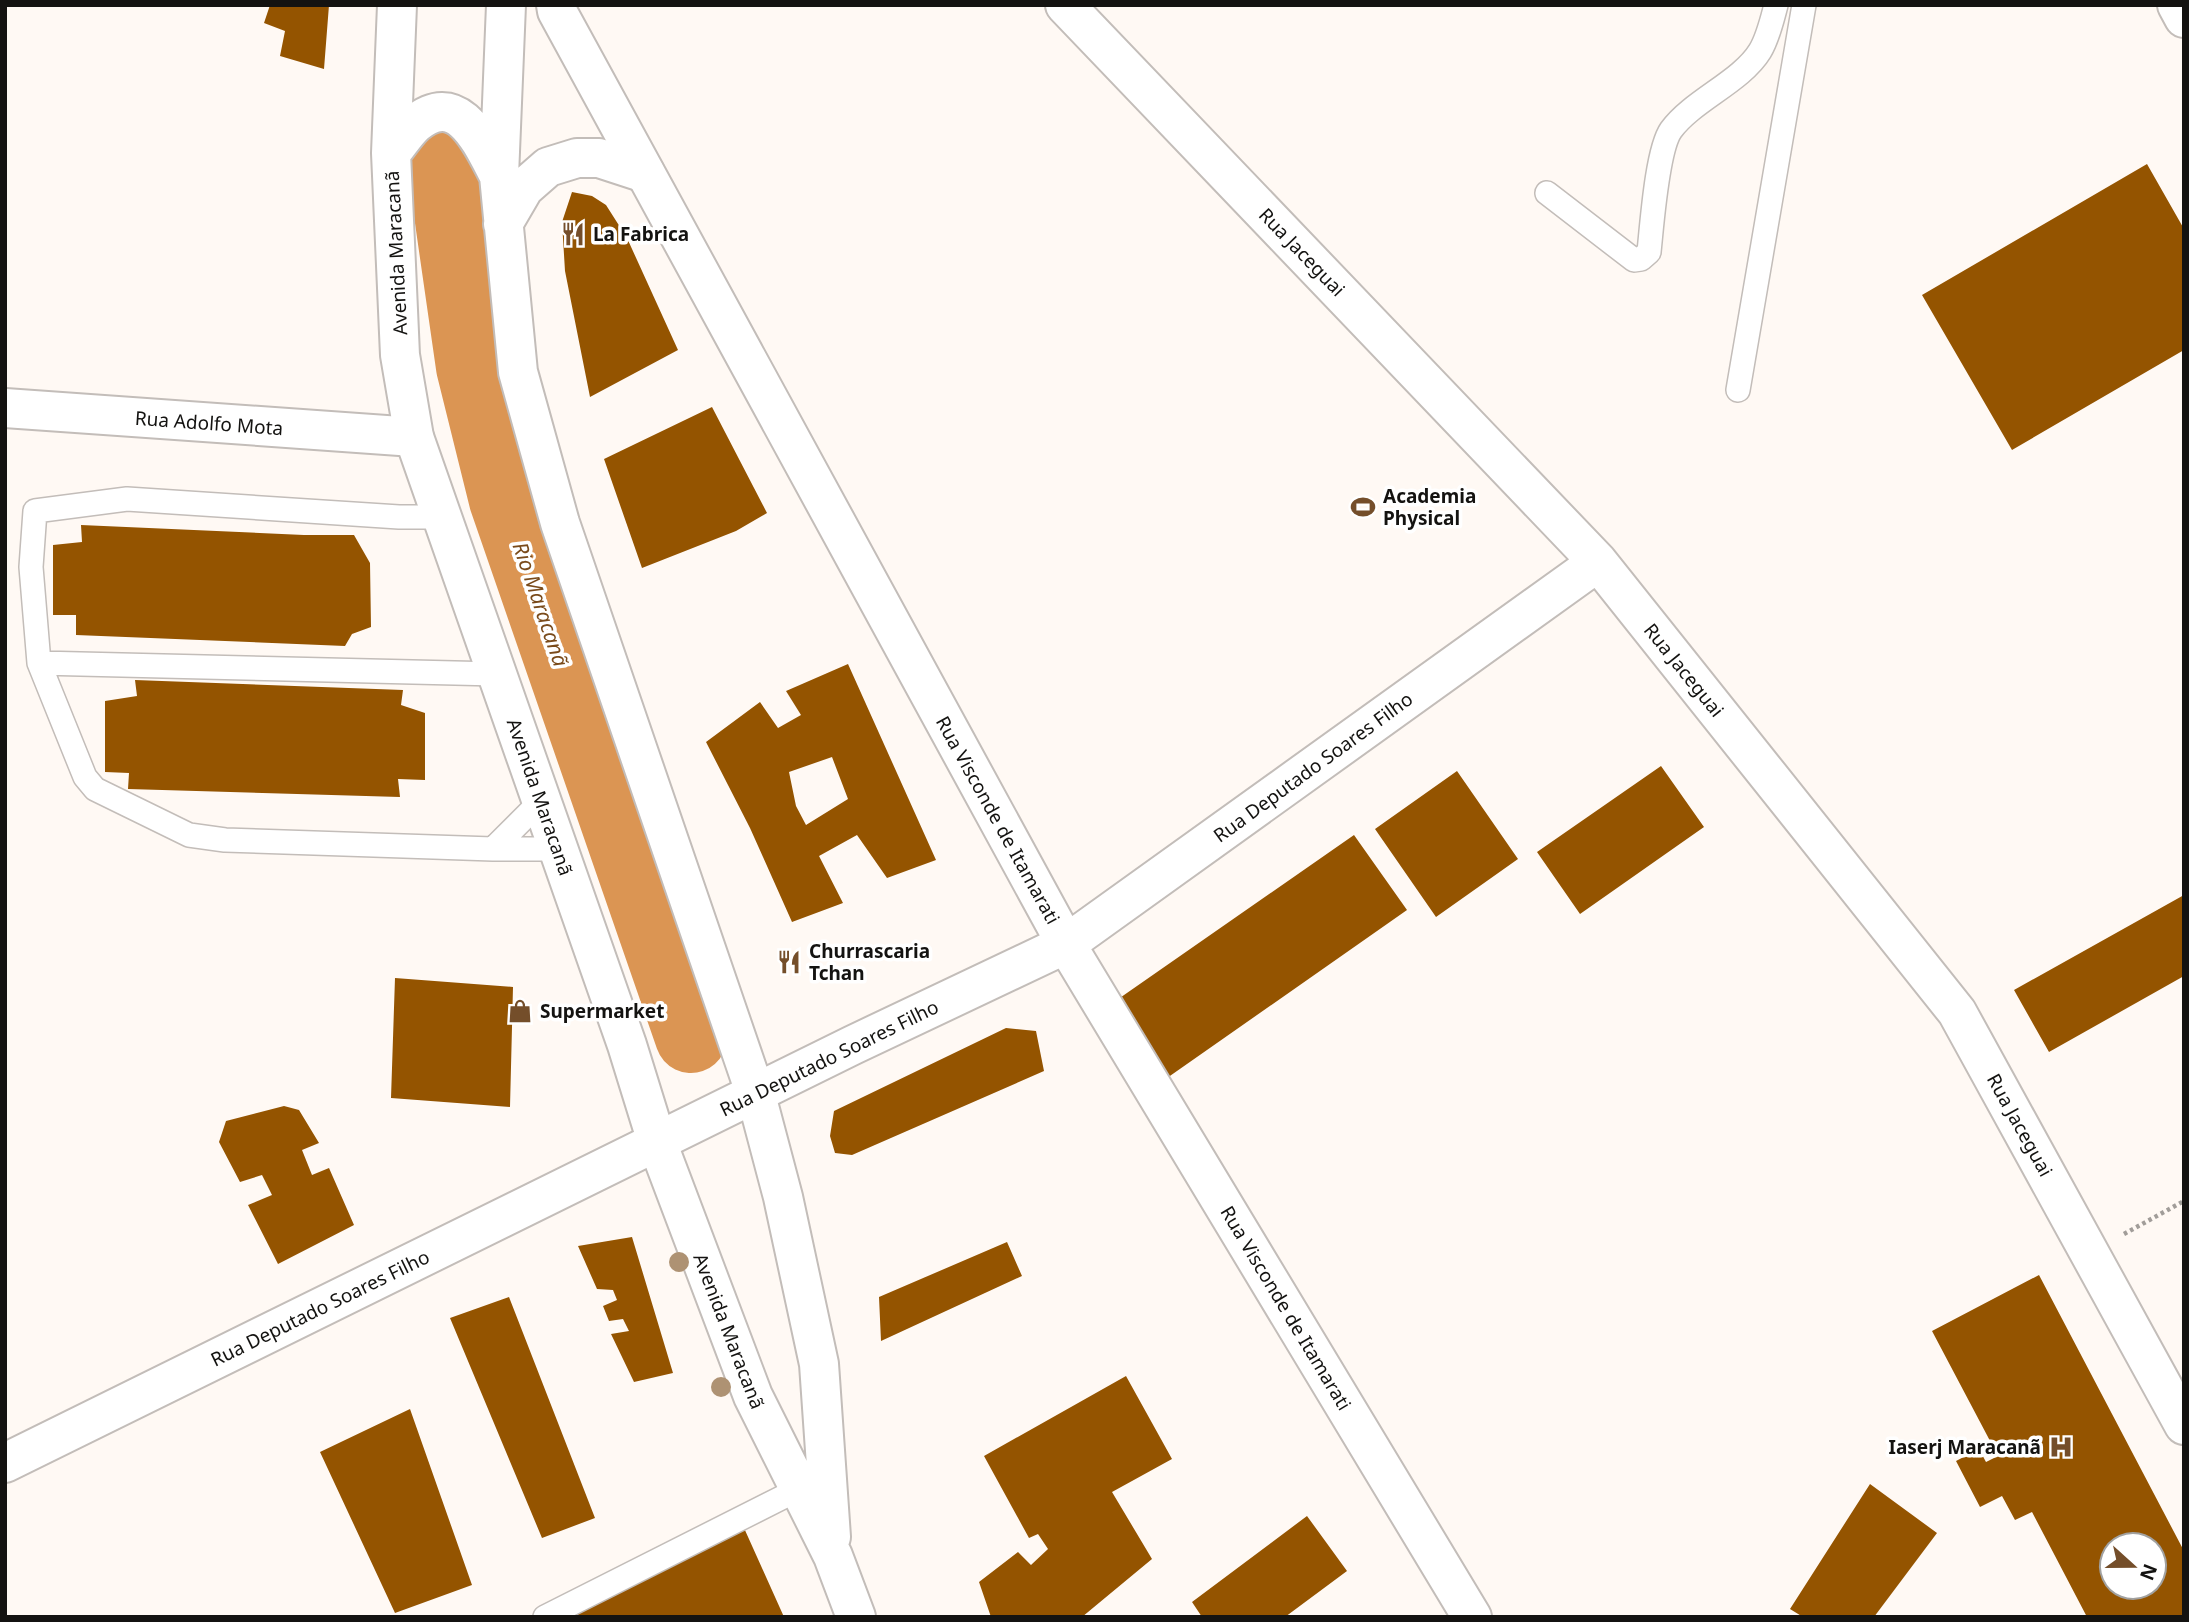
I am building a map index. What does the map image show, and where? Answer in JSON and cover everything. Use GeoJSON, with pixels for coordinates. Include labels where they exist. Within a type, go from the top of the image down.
{"type":"FeatureCollection","features":[{"type":"Feature","properties":{"kind":"street","name":"Avenida Maracanã"},"geometry":{"type":"LineString","coordinates":[[397,5],[391,153],[400,355],[414,437],[627,1045],[657,1143],[753,1396],[832,1556],[856,1617]]}},
{"type":"Feature","properties":{"kind":"street","name":"Avenida Maracanã"},"geometry":{"type":"LineString","coordinates":[[506,5],[499,176],[518,372],[560,523],[756,1095],[783,1197],[820,1364],[832,1556]]}},
{"type":"Feature","properties":{"kind":"street","name":"Rua Visconde de Itamarati"},"geometry":{"type":"LineString","coordinates":[[556,5],[1066,944],[1472,1617]]}},
{"type":"Feature","properties":{"kind":"street","name":"Rua Jaceguai"},"geometry":{"type":"LineString","coordinates":[[1065,5],[1598,562],[1957,1012],[2184,1425]]}},
{"type":"Feature","properties":{"kind":"street"},"geometry":{"type":"LineString","coordinates":[[2177,5],[2184,18]]}},
{"type":"Feature","properties":{"kind":"street"},"geometry":{"type":"LineString","coordinates":[[391,153],[414,125],[429,115],[446,111],[464,119],[478,137],[499,176]]}},
{"type":"Feature","properties":{"kind":"street"},"geometry":{"type":"LineString","coordinates":[[503,224],[524,188],[548,167],[577,158],[599,158],[645,173]]}},
{"type":"Feature","properties":{"kind":"street","name":"Rua Adolfo Mota"},"geometry":{"type":"LineString","coordinates":[[5,408],[414,437]]}},
{"type":"Feature","properties":{"kind":"street","name":"Rua Deputado Soares Filho"},"geometry":{"type":"LineString","coordinates":[[5,1463],[756,1095],[852,1045],[1066,944],[1598,562]]}},
{"type":"Feature","properties":{"kind":"lane"},"geometry":{"type":"LineString","coordinates":[[1546,193],[1633,260],[1641,259],[1649,252],[1663,147],[1671,130],[1748,65],[1760,51],[1776,5]]}},
{"type":"Feature","properties":{"kind":"lane"},"geometry":{"type":"LineString","coordinates":[[1738,390],[1804,5]]}},
{"type":"Feature","properties":{"kind":"lane"},"geometry":{"type":"LineString","coordinates":[[441,517],[399,517],[127,499],[35,511],[31,567],[39,663],[85,777],[94,789],[189,835],[225,840],[558,849]]}},
{"type":"Feature","properties":{"kind":"lane"},"geometry":{"type":"LineString","coordinates":[[39,663],[497,674]]}},
{"type":"Feature","properties":{"kind":"lane"},"geometry":{"type":"LineString","coordinates":[[492,849],[541,801]]}},
{"type":"Feature","properties":{"kind":"lane"},"geometry":{"type":"LineString","coordinates":[[545,1617],[799,1489]]}},
{"type":"Feature","properties":{"kind":"path"},"geometry":{"type":"LineString","coordinates":[[2090,1254],[2184,1201]]}},
{"type":"Feature","properties":{"kind":"building"},"geometry":{"type":"Polygon","coordinates":[[[270,5],[329,5],[324,69],[280,56],[285,31],[264,23],[270,5]]]}},
{"type":"Feature","properties":{"kind":"building"},"geometry":{"type":"Polygon","coordinates":[[[2147,164],[2184,229],[2184,350],[2012,450],[1922,295],[2147,164]]]}},
{"type":"Feature","properties":{"kind":"building"},"geometry":{"type":"Polygon","coordinates":[[[572,192],[592,196],[606,205],[627,238],[678,350],[590,397],[565,271],[562,222],[572,192]]]}},
{"type":"Feature","properties":{"kind":"building"},"geometry":{"type":"Polygon","coordinates":[[[712,407],[767,513],[736,531],[642,568],[604,459],[712,407]]]}},
{"type":"Feature","properties":{"kind":"building"},"geometry":{"type":"Polygon","coordinates":[[[81,525],[354,535],[370,563],[371,627],[352,634],[345,646],[76,635],[76,615],[53,615],[53,545],[82,542],[81,525]]]}},
{"type":"Feature","properties":{"kind":"building"},"geometry":{"type":"Polygon","coordinates":[[[848,664],[936,860],[887,878],[857,835],[819,856],[843,903],[792,922],[750,828],[706,742],[760,702],[778,728],[801,715],[786,691],[848,664]],[[832,757],[789,772],[796,806],[806,825],[848,799],[832,757]]]}},
{"type":"Feature","properties":{"kind":"building"},"geometry":{"type":"Polygon","coordinates":[[[135,680],[403,690],[401,705],[425,713],[425,780],[398,779],[400,797],[128,789],[129,773],[105,772],[105,701],[137,696],[135,680]]]}},
{"type":"Feature","properties":{"kind":"building"},"geometry":{"type":"Polygon","coordinates":[[[1661,766],[1704,827],[1580,914],[1537,852],[1661,766]]]}},
{"type":"Feature","properties":{"kind":"building"},"geometry":{"type":"Polygon","coordinates":[[[1457,771],[1518,859],[1436,917],[1375,829],[1457,771]]]}},
{"type":"Feature","properties":{"kind":"building"},"geometry":{"type":"Polygon","coordinates":[[[1354,835],[1407,910],[1167,1078],[1114,1002],[1354,835]]]}},
{"type":"Feature","properties":{"kind":"building"},"geometry":{"type":"Polygon","coordinates":[[[2184,895],[2184,976],[2049,1052],[2014,990],[2184,895]]]}},
{"type":"Feature","properties":{"kind":"building"},"geometry":{"type":"Polygon","coordinates":[[[395,978],[513,987],[510,1107],[391,1098],[395,978]]]}},
{"type":"Feature","properties":{"kind":"building"},"geometry":{"type":"Polygon","coordinates":[[[1006,1028],[1036,1031],[1044,1071],[852,1155],[835,1153],[830,1136],[834,1111],[1006,1028]]]}},
{"type":"Feature","properties":{"kind":"building"},"geometry":{"type":"Polygon","coordinates":[[[284,1106],[299,1110],[319,1143],[302,1150],[312,1175],[329,1168],[354,1225],[278,1264],[248,1205],[272,1195],[262,1175],[240,1182],[219,1142],[226,1121],[284,1106]]]}},
{"type":"Feature","properties":{"kind":"building"},"geometry":{"type":"Polygon","coordinates":[[[632,1237],[673,1373],[634,1382],[611,1334],[629,1331],[623,1319],[609,1321],[603,1306],[617,1300],[613,1290],[597,1289],[578,1246],[632,1237]]]}},
{"type":"Feature","properties":{"kind":"building"},"geometry":{"type":"Polygon","coordinates":[[[1007,1242],[1022,1276],[881,1341],[879,1297],[1007,1242]]]}},
{"type":"Feature","properties":{"kind":"building","name":"Iaserj Maracanã"},"geometry":{"type":"Polygon","coordinates":[[[2039,1275],[2184,1551],[2184,1617],[2087,1617],[2032,1512],[2015,1520],[2002,1496],[1980,1507],[1956,1461],[1979,1449],[1986,1462],[1998,1456],[1932,1331],[2039,1275]]]}},
{"type":"Feature","properties":{"kind":"building"},"geometry":{"type":"Polygon","coordinates":[[[509,1297],[595,1518],[542,1538],[450,1318],[509,1297]]]}},
{"type":"Feature","properties":{"kind":"building"},"geometry":{"type":"Polygon","coordinates":[[[1126,1376],[1172,1459],[1112,1492],[1152,1559],[1082,1617],[991,1617],[979,1582],[1018,1552],[1031,1565],[1048,1549],[1038,1534],[1029,1538],[984,1456],[1126,1376]]]}},
{"type":"Feature","properties":{"kind":"building"},"geometry":{"type":"Polygon","coordinates":[[[410,1409],[472,1585],[395,1613],[320,1452],[410,1409]]]}},
{"type":"Feature","properties":{"kind":"building"},"geometry":{"type":"Polygon","coordinates":[[[1870,1484],[1937,1533],[1874,1617],[1803,1617],[1790,1609],[1870,1484]]]}},
{"type":"Feature","properties":{"kind":"building"},"geometry":{"type":"Polygon","coordinates":[[[1307,1516],[1347,1571],[1285,1617],[1202,1617],[1192,1602],[1307,1516]]]}},
{"type":"Feature","properties":{"kind":"building"},"geometry":{"type":"Polygon","coordinates":[[[744,1528],[784,1617],[569,1617],[744,1528]]]}},
{"type":"Feature","properties":{"kind":"waterway","name":"Rio Maracanã"},"geometry":{"type":"LineString","coordinates":[[442,158],[472,367],[505,500],[691,1037]]}},
{"type":"Feature","properties":{"kind":"place","name":"La Fabrica"},"geometry":{"type":"Point","coordinates":[573,234]}},
{"type":"Feature","properties":{"kind":"place","name":"Academia Physical"},"geometry":{"type":"Point","coordinates":[1363,507]}},
{"type":"Feature","properties":{"kind":"place","name":"Churrascaria Tchan"},"geometry":{"type":"Point","coordinates":[789,962]}},
{"type":"Feature","properties":{"kind":"place","name":"Supermarket"},"geometry":{"type":"Point","coordinates":[520,1011]}},
{"type":"Feature","properties":{"kind":"place","name":"Iaserj Maracanã"},"geometry":{"type":"Point","coordinates":[2061,1447]}}]}
